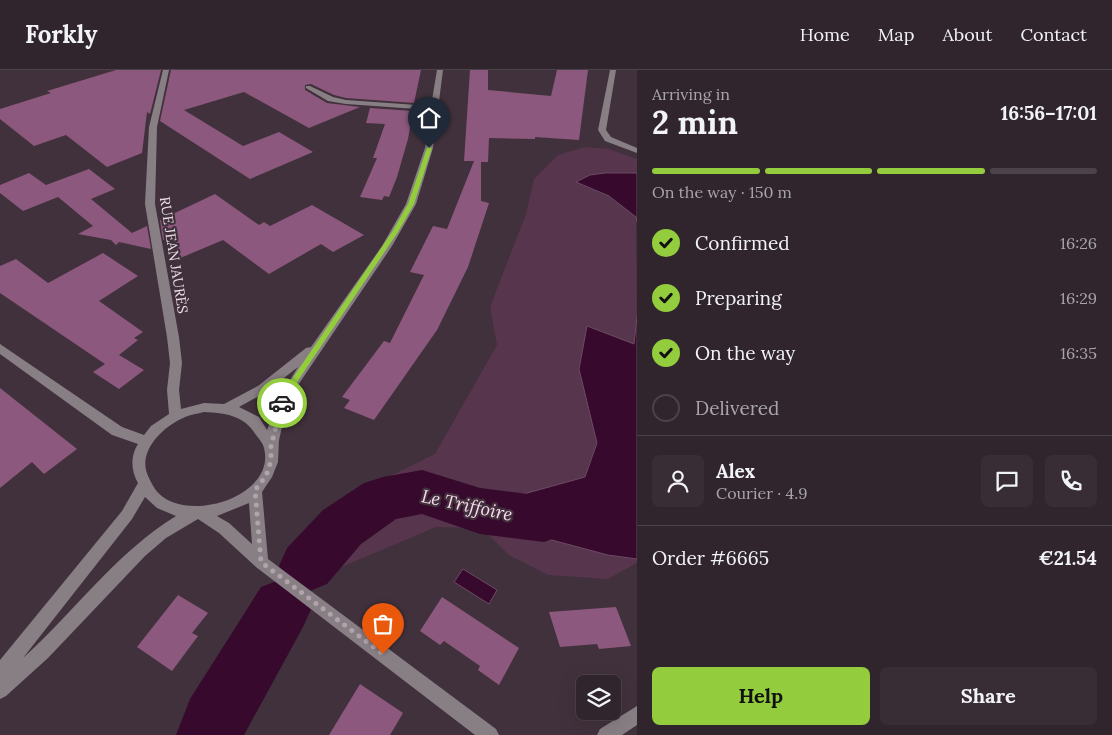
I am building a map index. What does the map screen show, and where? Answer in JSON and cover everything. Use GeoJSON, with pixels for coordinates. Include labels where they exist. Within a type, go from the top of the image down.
{"type":"FeatureCollection","features":[{"type":"Feature","properties":{"kind":"street","name":"RUE JEAN JAURÈS"},"geometry":{"type":"LineString","coordinates":[[166,70],[153,127],[150,204],[173,337],[176,364],[173,390],[175,415]]}},
{"type":"Feature","properties":{"kind":"street"},"geometry":{"type":"LineString","coordinates":[[271,446],[266,432],[256,421],[243,412],[210,406],[192,409],[175,415],[158,426],[145,441],[138,456],[138,472],[143,487],[155,500],[173,509],[197,513],[221,510],[240,502],[255,490],[266,476],[271,461],[271,446],[280,406],[289,389],[387,246],[411,204],[429,148],[440,70]]}},
{"type":"Feature","properties":{"kind":"street"},"geometry":{"type":"LineString","coordinates":[[613,70],[602,130],[608,139],[637,151]]}},
{"type":"Feature","properties":{"kind":"street"},"geometry":{"type":"LineString","coordinates":[[308,86],[331,98],[346,102],[435,108]]}},
{"type":"Feature","properties":{"kind":"street"},"geometry":{"type":"LineString","coordinates":[[227,408],[262,389],[321,342]]}},
{"type":"Feature","properties":{"kind":"street"},"geometry":{"type":"LineString","coordinates":[[0,348],[117,431],[145,441]]}},
{"type":"Feature","properties":{"kind":"street"},"geometry":{"type":"LineString","coordinates":[[0,673],[123,521],[143,487]]}},
{"type":"Feature","properties":{"kind":"street"},"geometry":{"type":"LineString","coordinates":[[255,490],[261,562]]}},
{"type":"Feature","properties":{"kind":"street"},"geometry":{"type":"LineString","coordinates":[[197,513],[224,528],[261,562],[490,735]]}},
{"type":"Feature","properties":{"kind":"street"},"geometry":{"type":"LineString","coordinates":[[0,690],[42,652],[140,551],[161,533],[197,513]]}},
{"type":"Feature","properties":{"kind":"street"},"geometry":{"type":"LineString","coordinates":[[606,735],[637,715]]}},
{"type":"Feature","properties":{"kind":"shaded area"},"geometry":{"type":"Polygon","coordinates":[[[585,147],[609,149],[637,159],[637,173],[590,175],[576,182],[609,196],[636,217],[637,317],[634,344],[587,326],[579,369],[597,443],[585,477],[520,495],[575,546],[608,555],[637,559],[637,563],[608,579],[548,575],[509,555],[482,528],[436,527],[339,568],[327,555],[333,515],[374,484],[435,454],[497,345],[490,307],[526,214],[534,179],[558,155],[585,147]]]}},
{"type":"Feature","properties":{"kind":"shaded area"},"geometry":{"type":"Polygon","coordinates":[[[637,173],[637,222],[636,217],[609,196],[576,182],[590,175],[637,173]]]}},
{"type":"Feature","properties":{"kind":"shaded area"},"geometry":{"type":"Polygon","coordinates":[[[637,317],[637,559],[608,555],[518,531],[480,511],[520,495],[585,477],[597,443],[579,369],[587,326],[634,344],[637,317]]]}},
{"type":"Feature","properties":{"kind":"shaded area"},"geometry":{"type":"Polygon","coordinates":[[[463,569],[497,590],[489,604],[454,582],[463,569]]]}},
{"type":"Feature","properties":{"kind":"building"},"geometry":{"type":"Polygon","coordinates":[[[116,70],[161,70],[150,114],[147,112],[142,153],[107,167],[66,135],[34,146],[0,119],[0,109],[51,93],[47,91],[116,70]]]}},
{"type":"Feature","properties":{"kind":"building"},"geometry":{"type":"Polygon","coordinates":[[[171,70],[421,70],[414,103],[346,98],[334,95],[311,84],[305,85],[305,90],[327,103],[360,107],[309,128],[244,92],[184,110],[243,146],[279,132],[313,152],[250,179],[160,121],[171,70]]]}},
{"type":"Feature","properties":{"kind":"building"},"geometry":{"type":"Polygon","coordinates":[[[470,70],[488,70],[488,90],[551,96],[557,70],[588,70],[579,140],[535,137],[535,139],[489,138],[488,162],[481,162],[481,201],[489,203],[468,267],[437,330],[374,420],[344,408],[350,400],[342,397],[384,341],[390,343],[424,275],[410,272],[433,226],[447,229],[474,161],[464,161],[470,70]]]}},
{"type":"Feature","properties":{"kind":"building"},"geometry":{"type":"Polygon","coordinates":[[[370,108],[413,111],[408,139],[397,177],[389,197],[384,196],[382,200],[360,197],[377,158],[373,158],[385,124],[366,123],[370,108]]]}},
{"type":"Feature","properties":{"kind":"building"},"geometry":{"type":"Polygon","coordinates":[[[89,169],[115,189],[91,199],[132,233],[147,226],[151,249],[119,242],[116,245],[111,240],[78,234],[93,226],[58,197],[23,211],[0,193],[0,185],[29,173],[46,185],[89,169]]]}},
{"type":"Feature","properties":{"kind":"building"},"geometry":{"type":"Polygon","coordinates":[[[215,194],[259,225],[264,222],[270,226],[312,205],[364,235],[333,252],[321,244],[269,274],[223,240],[178,259],[174,234],[163,240],[160,220],[215,194]]]}},
{"type":"Feature","properties":{"kind":"building"},"geometry":{"type":"Polygon","coordinates":[[[103,253],[138,276],[99,301],[143,332],[134,338],[138,340],[119,355],[144,370],[119,389],[93,372],[105,364],[0,293],[0,266],[16,259],[48,283],[103,253]]]}},
{"type":"Feature","properties":{"kind":"building"},"geometry":{"type":"Polygon","coordinates":[[[0,388],[77,449],[44,474],[32,462],[0,488],[0,388]]]}},
{"type":"Feature","properties":{"kind":"building"},"geometry":{"type":"Polygon","coordinates":[[[178,595],[208,613],[192,633],[198,636],[172,671],[137,647],[178,595]]]}},
{"type":"Feature","properties":{"kind":"building"},"geometry":{"type":"Polygon","coordinates":[[[442,597],[519,648],[499,685],[478,670],[480,666],[444,641],[440,645],[420,631],[442,597]]]}},
{"type":"Feature","properties":{"kind":"building"},"geometry":{"type":"Polygon","coordinates":[[[616,607],[631,646],[599,649],[597,644],[560,647],[549,612],[616,607]]]}},
{"type":"Feature","properties":{"kind":"building"},"geometry":{"type":"Polygon","coordinates":[[[360,684],[403,713],[390,735],[329,735],[360,684]]]}},
{"type":"Feature","properties":{"kind":"waterway","name":"Le Triffoire"},"geometry":{"type":"LineString","coordinates":[[307,566],[342,527],[383,499],[422,492],[480,511],[544,519]]}},
{"type":"Feature","properties":{"kind":"waterway","name":"Le Triffoire"},"geometry":{"type":"LineString","coordinates":[[210,735],[214,723],[282,607]]}},
{"type":"Feature","properties":{"kind":"way so far"},"geometry":{"type":"LineString","coordinates":[[282,403],[271,446],[271,461],[266,476],[255,490],[261,562],[383,654]]}},
{"type":"Feature","properties":{"kind":"route"},"geometry":{"type":"LineString","coordinates":[[282,403],[296,378],[387,246],[411,204],[422,177],[429,148]]}}]}
